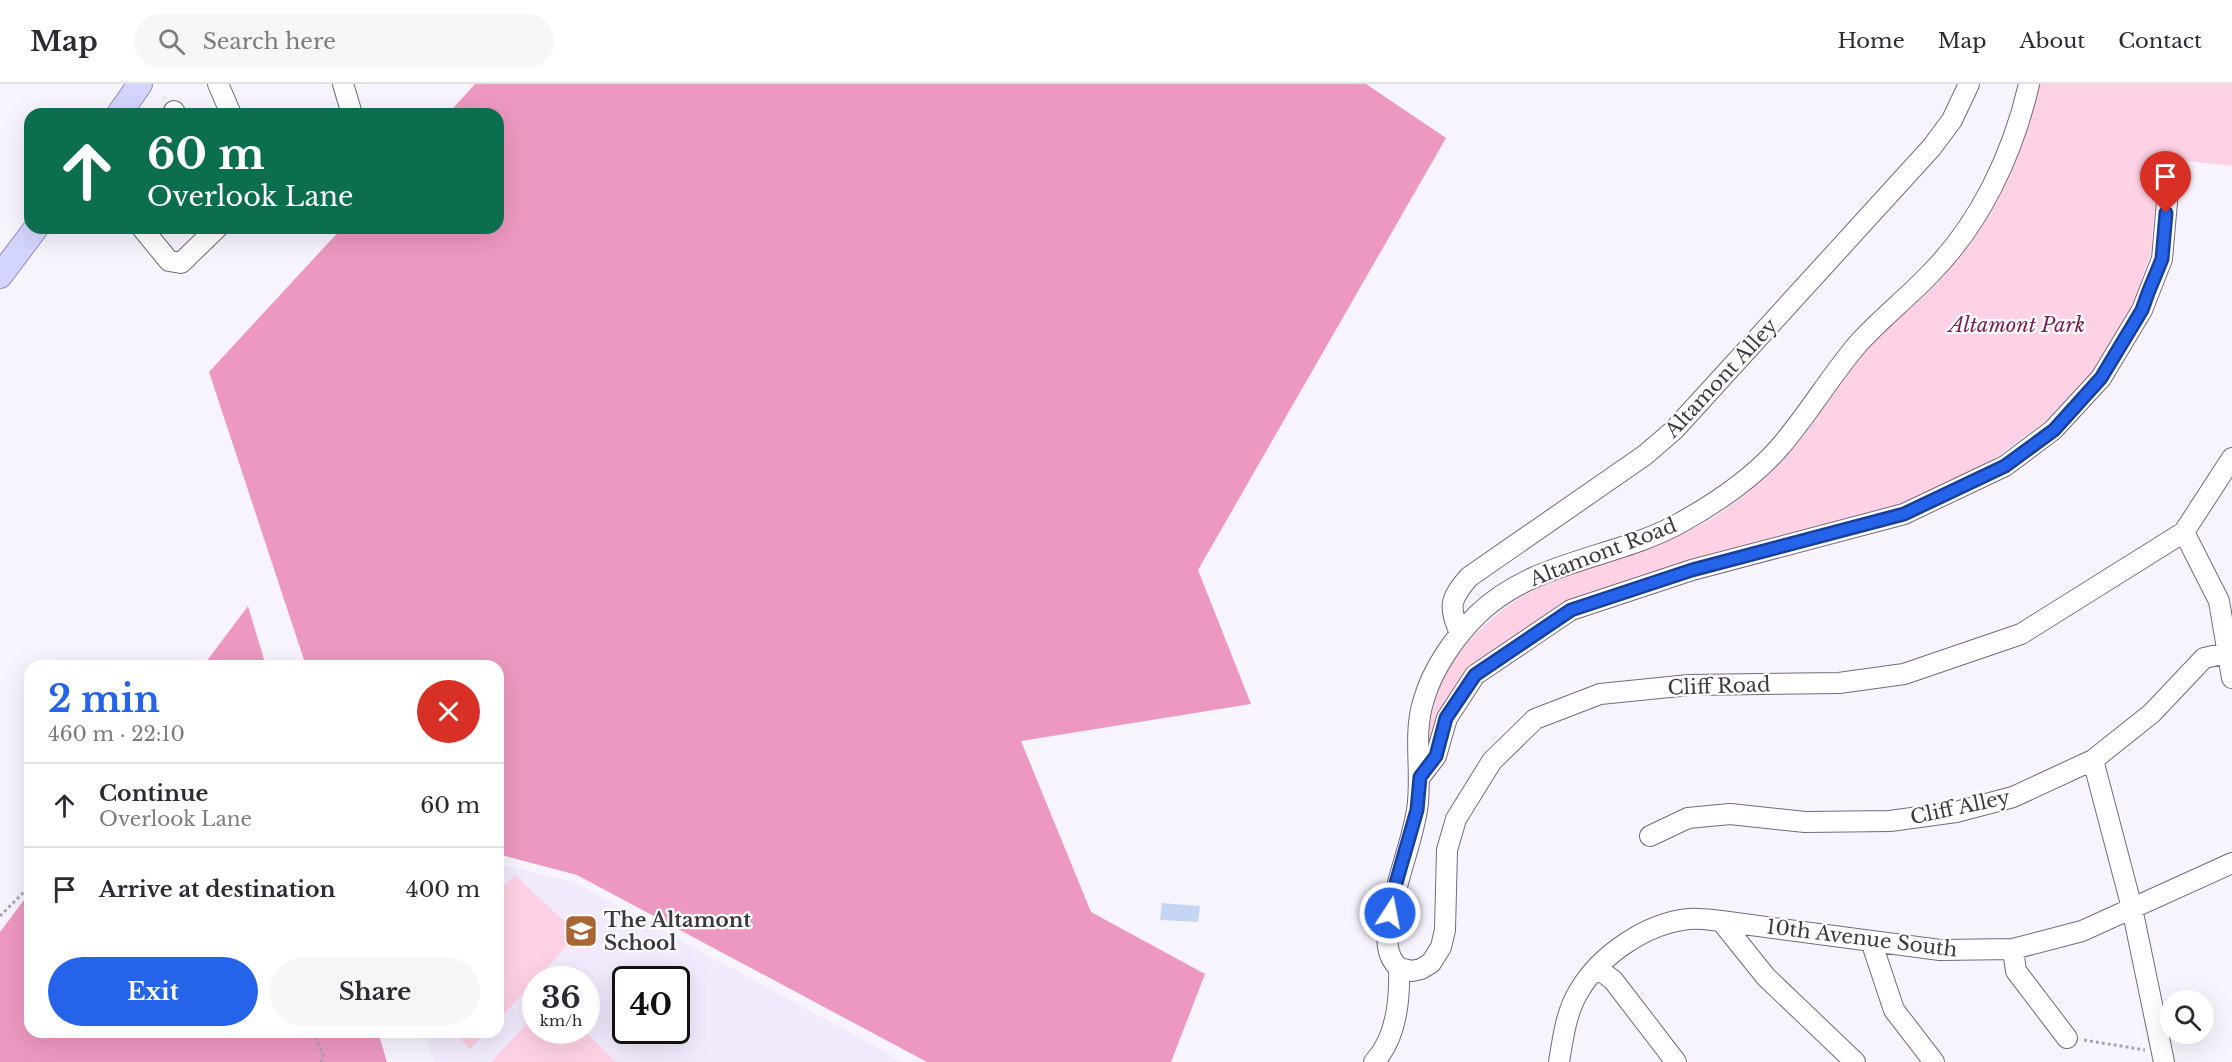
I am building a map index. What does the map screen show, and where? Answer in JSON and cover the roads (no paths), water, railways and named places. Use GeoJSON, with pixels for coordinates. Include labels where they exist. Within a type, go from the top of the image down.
{"type":"FeatureCollection","features":[{"type":"Feature","properties":{"kind":"main road"},"geometry":{"type":"LineString","coordinates":[[123,108],[140,84]]}},
{"type":"Feature","properties":{"kind":"main road"},"geometry":{"type":"LineString","coordinates":[[0,276],[32,234]]}},
{"type":"Feature","properties":{"kind":"street"},"geometry":{"type":"LineString","coordinates":[[218,84],[228,108]]}},
{"type":"Feature","properties":{"kind":"street"},"geometry":{"type":"LineString","coordinates":[[343,84],[350,108]]}},
{"type":"Feature","properties":{"kind":"street","name":"Altamont Alley"},"geometry":{"type":"LineString","coordinates":[[1460,633],[1453,617],[1452,606],[1455,592],[1468,577],[1645,455],[1674,430],[1932,147],[1952,120],[1969,84]]}},
{"type":"Feature","properties":{"kind":"street","name":"Altamont Road"},"geometry":{"type":"LineString","coordinates":[[1399,968],[1392,962],[1387,949],[1387,936],[1394,890],[1417,810],[1420,777],[1418,737],[1424,698],[1436,671],[1460,633],[1480,612],[1531,578],[1676,525],[1740,485],[1766,461],[1861,340],[1931,273],[1968,225],[1989,194],[2011,147],[2029,84]]}},
{"type":"Feature","properties":{"kind":"street"},"geometry":{"type":"LineString","coordinates":[[1420,777],[1436,756],[1446,718],[1475,675],[1571,610],[1692,570],[1904,514],[2005,466],[2054,430],[2101,378],[2142,310],[2162,259],[2170,168]]}},
{"type":"Feature","properties":{"kind":"street"},"geometry":{"type":"LineString","coordinates":[[147,234],[169,261],[181,263],[211,234]]}},
{"type":"Feature","properties":{"kind":"street"},"geometry":{"type":"LineString","coordinates":[[2232,459],[2184,532],[2219,600],[2232,678]]}},
{"type":"Feature","properties":{"kind":"street","name":"Cliff Road"},"geometry":{"type":"LineString","coordinates":[[1399,968],[1412,971],[1421,969],[1431,963],[1441,948],[1445,930],[1447,850],[1456,819],[1492,760],[1535,719],[1600,694],[1689,685],[1839,683],[1904,674],[2020,634],[2184,532]]}},
{"type":"Feature","properties":{"kind":"street","name":"Cliff Alley"},"geometry":{"type":"LineString","coordinates":[[1650,836],[1688,818],[1730,814],[1805,822],[1890,821],[1956,812],[2013,797],[2093,760],[2152,713],[2204,658],[2227,653]]}},
{"type":"Feature","properties":{"kind":"street"},"geometry":{"type":"LineString","coordinates":[[2093,760],[2132,908],[2163,1058]]}},
{"type":"Feature","properties":{"kind":"street","name":"10th Avenue South"},"geometry":{"type":"LineString","coordinates":[[1559,1062],[1565,1023],[1579,990],[1610,955],[1645,932],[1688,919],[1721,921],[1940,950],[2013,949],[2082,931],[2232,863]]}},
{"type":"Feature","properties":{"kind":"street"},"geometry":{"type":"LineString","coordinates":[[1721,921],[1766,977],[1855,1062]]}},
{"type":"Feature","properties":{"kind":"street"},"geometry":{"type":"LineString","coordinates":[[1871,941],[1894,1010],[1934,1062]]}},
{"type":"Feature","properties":{"kind":"street"},"geometry":{"type":"LineString","coordinates":[[2013,949],[2016,971],[2067,1038]]}},
{"type":"Feature","properties":{"kind":"street"},"geometry":{"type":"LineString","coordinates":[[1374,1062],[1380,1056],[1394,1024],[1399,968]]}},
{"type":"Feature","properties":{"kind":"street"},"geometry":{"type":"LineString","coordinates":[[1598,969],[1613,980],[1676,1062]]}},
{"type":"Feature","properties":{"kind":"water"},"geometry":{"type":"Polygon","coordinates":[[[1162,903],[1200,906],[1198,922],[1160,920],[1162,903]]]}},
{"type":"Feature","properties":{"kind":"place","name":"The Altamont School"},"geometry":{"type":"Point","coordinates":[581,931]}},
{"type":"Feature","properties":{"kind":"park label","name":"Altamont Park"},"geometry":{"type":"Point","coordinates":[2017,325]}}]}
